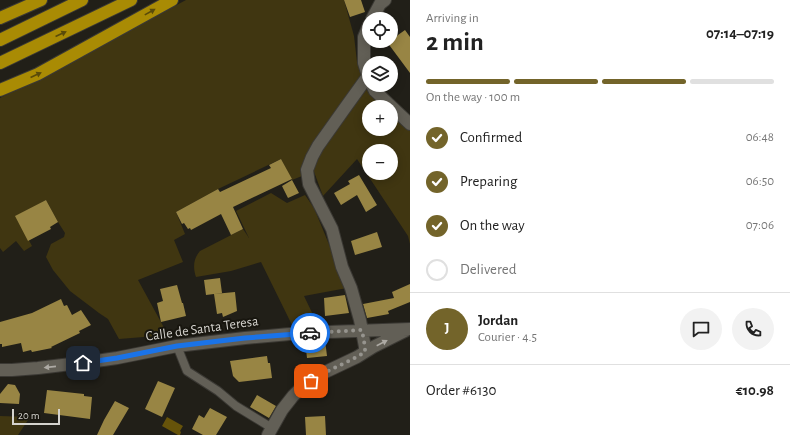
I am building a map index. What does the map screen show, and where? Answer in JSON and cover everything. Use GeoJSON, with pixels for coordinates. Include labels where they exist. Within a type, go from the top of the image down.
{"type":"FeatureCollection","features":[{"type":"Feature","properties":{"kind":"highway"},"geometry":{"type":"LineString","coordinates":[[0,18],[41,0]]}},
{"type":"Feature","properties":{"kind":"highway"},"geometry":{"type":"LineString","coordinates":[[0,40],[82,0]]}},
{"type":"Feature","properties":{"kind":"highway"},"geometry":{"type":"LineString","coordinates":[[0,63],[131,0]]}},
{"type":"Feature","properties":{"kind":"highway"},"geometry":{"type":"LineString","coordinates":[[0,90],[38,74],[172,0]]}},
{"type":"Feature","properties":{"kind":"street"},"geometry":{"type":"LineString","coordinates":[[376,12],[380,4],[385,0]]}},
{"type":"Feature","properties":{"kind":"street"},"geometry":{"type":"LineString","coordinates":[[362,90],[318,146],[307,170],[309,184],[332,229],[342,267],[351,288],[362,330],[365,352]]}},
{"type":"Feature","properties":{"kind":"street"},"geometry":{"type":"LineString","coordinates":[[376,92],[410,124]]}},
{"type":"Feature","properties":{"kind":"street"},"geometry":{"type":"LineString","coordinates":[[272,433],[282,410],[303,386],[319,375],[351,360],[409,329]]}},
{"type":"Feature","properties":{"kind":"street","name":"Calle de Santa Teresa"},"geometry":{"type":"LineString","coordinates":[[0,370],[38,368],[96,361],[177,346],[277,335],[409,329]]}},
{"type":"Feature","properties":{"kind":"lane"},"geometry":{"type":"LineString","coordinates":[[177,346],[187,371],[218,391],[272,433]]}},
{"type":"Feature","properties":{"kind":"shaded area"},"geometry":{"type":"Polygon","coordinates":[[[186,0],[344,0],[354,36],[357,62],[362,72],[362,79],[302,176],[292,180],[281,159],[218,189],[176,212],[185,234],[174,240],[183,262],[138,280],[168,335],[119,339],[108,319],[70,291],[53,270],[46,257],[51,244],[64,237],[65,233],[46,200],[16,216],[32,246],[24,251],[16,241],[3,252],[0,248],[0,98],[186,0]]]}},
{"type":"Feature","properties":{"kind":"shaded area"},"geometry":{"type":"Polygon","coordinates":[[[363,92],[374,92],[380,100],[362,100],[362,136],[398,136],[398,119],[410,131],[410,244],[408,236],[371,180],[398,180],[398,144],[362,144],[362,167],[357,159],[323,196],[313,169],[315,156],[363,92]]]}},
{"type":"Feature","properties":{"kind":"shaded area"},"geometry":{"type":"Polygon","coordinates":[[[271,193],[287,203],[305,195],[314,208],[347,288],[304,296],[317,323],[292,325],[261,262],[231,271],[196,277],[194,264],[200,251],[243,229],[249,238],[236,211],[271,193]]]}},
{"type":"Feature","properties":{"kind":"shaded area"},"geometry":{"type":"Polygon","coordinates":[[[0,416],[30,417],[18,435],[0,435],[0,416]]]}},
{"type":"Feature","properties":{"kind":"shaded area"},"geometry":{"type":"Polygon","coordinates":[[[167,417],[183,426],[180,431],[180,435],[162,426],[167,417]]]}},
{"type":"Feature","properties":{"kind":"building"},"geometry":{"type":"Polygon","coordinates":[[[344,0],[361,0],[365,12],[350,17],[344,0]]]}},
{"type":"Feature","properties":{"kind":"building"},"geometry":{"type":"Polygon","coordinates":[[[405,30],[410,37],[410,73],[391,48],[398,48],[398,35],[405,30]]]}},
{"type":"Feature","properties":{"kind":"building"},"geometry":{"type":"Polygon","coordinates":[[[281,159],[292,179],[233,207],[243,229],[231,235],[221,214],[191,230],[190,228],[188,229],[184,223],[182,224],[176,212],[218,189],[220,192],[271,168],[269,165],[281,159]]]}},
{"type":"Feature","properties":{"kind":"building"},"geometry":{"type":"Polygon","coordinates":[[[359,175],[377,205],[366,212],[357,195],[341,205],[334,193],[350,184],[348,181],[359,175]]]}},
{"type":"Feature","properties":{"kind":"building"},"geometry":{"type":"Polygon","coordinates":[[[292,180],[299,193],[288,198],[282,186],[292,180]]]}},
{"type":"Feature","properties":{"kind":"building"},"geometry":{"type":"Polygon","coordinates":[[[46,200],[58,222],[50,227],[51,229],[28,241],[15,216],[46,200]]]}},
{"type":"Feature","properties":{"kind":"building"},"geometry":{"type":"Polygon","coordinates":[[[377,232],[382,247],[355,255],[351,241],[377,232]]]}},
{"type":"Feature","properties":{"kind":"building"},"geometry":{"type":"Polygon","coordinates":[[[220,278],[222,293],[206,295],[204,280],[220,278]]]}},
{"type":"Feature","properties":{"kind":"building"},"geometry":{"type":"Polygon","coordinates":[[[410,284],[410,302],[388,311],[389,314],[367,318],[363,304],[394,298],[392,292],[410,284]]]}},
{"type":"Feature","properties":{"kind":"building"},"geometry":{"type":"Polygon","coordinates":[[[177,285],[186,316],[161,322],[157,303],[163,301],[160,289],[177,285]]]}},
{"type":"Feature","properties":{"kind":"building"},"geometry":{"type":"Polygon","coordinates":[[[235,292],[237,311],[223,317],[222,313],[217,314],[214,294],[235,292]]]}},
{"type":"Feature","properties":{"kind":"building"},"geometry":{"type":"Polygon","coordinates":[[[345,295],[349,313],[325,316],[324,298],[345,295]]]}},
{"type":"Feature","properties":{"kind":"building"},"geometry":{"type":"Polygon","coordinates":[[[61,299],[64,306],[67,305],[72,315],[81,310],[91,325],[79,331],[80,333],[51,347],[52,348],[32,352],[31,350],[23,352],[21,343],[2,347],[2,344],[0,344],[0,322],[32,313],[61,299]]]}},
{"type":"Feature","properties":{"kind":"building"},"geometry":{"type":"Polygon","coordinates":[[[325,340],[327,356],[307,358],[305,341],[325,340]]]}},
{"type":"Feature","properties":{"kind":"building"},"geometry":{"type":"Polygon","coordinates":[[[267,356],[268,363],[270,363],[272,378],[239,382],[233,376],[230,361],[267,356]]]}},
{"type":"Feature","properties":{"kind":"building"},"geometry":{"type":"Polygon","coordinates":[[[158,381],[175,388],[162,417],[145,409],[158,381]]]}},
{"type":"Feature","properties":{"kind":"building"},"geometry":{"type":"Polygon","coordinates":[[[8,384],[15,385],[20,394],[19,404],[0,403],[0,394],[8,384]]]}},
{"type":"Feature","properties":{"kind":"building"},"geometry":{"type":"Polygon","coordinates":[[[47,390],[84,394],[84,396],[92,397],[90,419],[44,413],[47,390]]]}},
{"type":"Feature","properties":{"kind":"building"},"geometry":{"type":"Polygon","coordinates":[[[257,395],[276,406],[269,418],[250,407],[257,395]]]}},
{"type":"Feature","properties":{"kind":"building"},"geometry":{"type":"Polygon","coordinates":[[[115,401],[129,408],[113,435],[97,435],[104,420],[115,401]]]}},
{"type":"Feature","properties":{"kind":"building"},"geometry":{"type":"Polygon","coordinates":[[[210,408],[227,417],[216,435],[203,435],[192,429],[199,415],[204,418],[210,408]]]}},
{"type":"Feature","properties":{"kind":"building"},"geometry":{"type":"Polygon","coordinates":[[[325,416],[326,435],[306,435],[305,417],[325,416]]]}},
{"type":"Feature","properties":{"kind":"way so far"},"geometry":{"type":"LineString","coordinates":[[310,333],[362,330],[365,347],[365,352],[319,375],[311,381]]}},
{"type":"Feature","properties":{"kind":"route"},"geometry":{"type":"LineString","coordinates":[[83,363],[177,346],[245,338],[310,333]]}}]}
